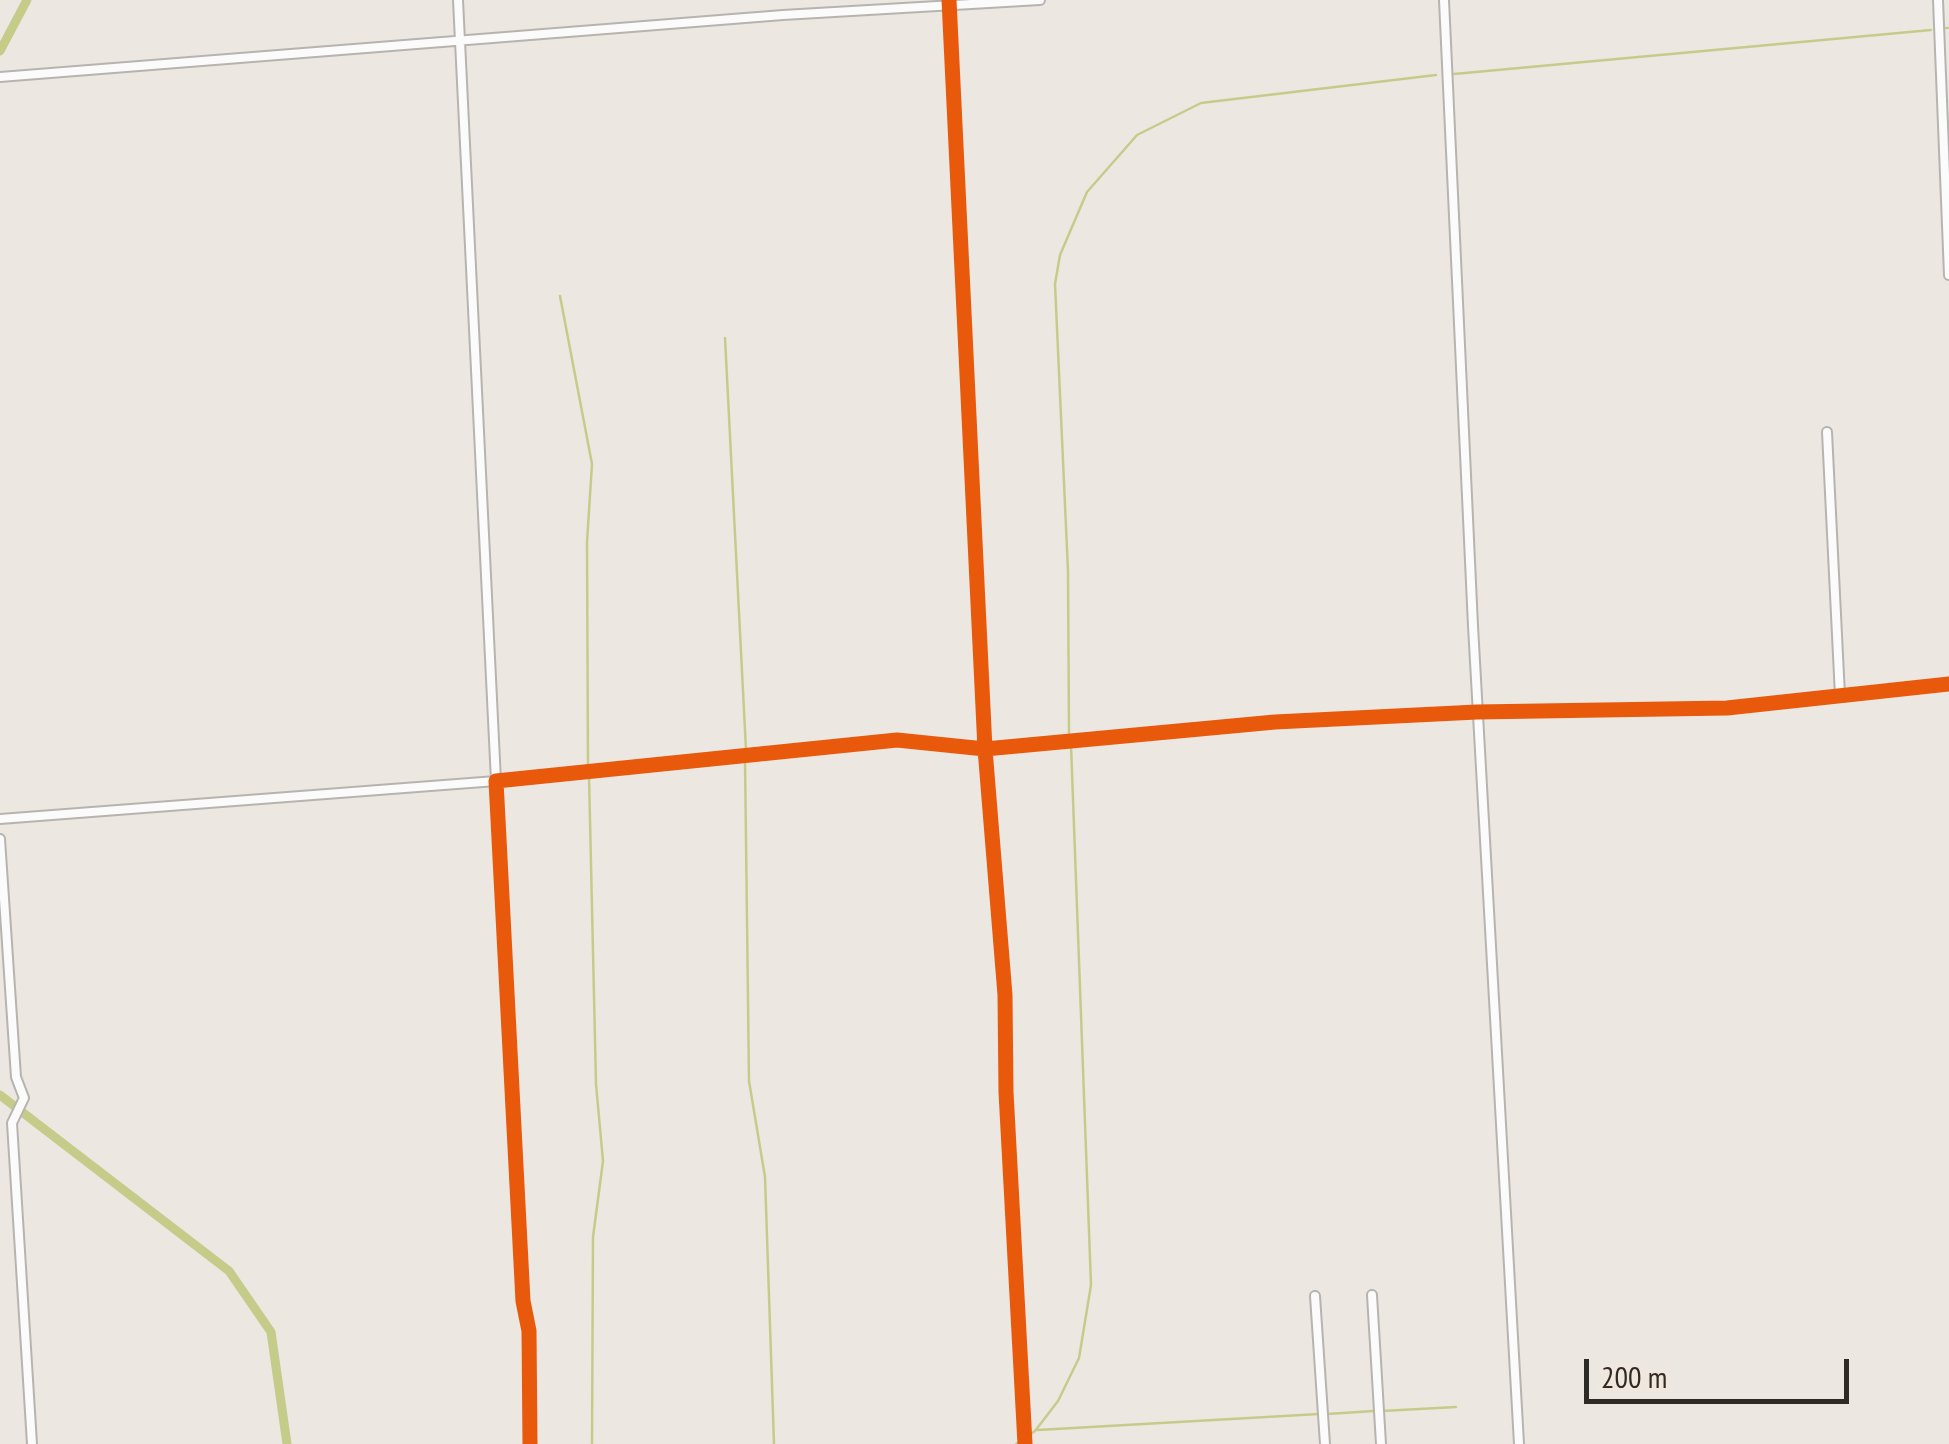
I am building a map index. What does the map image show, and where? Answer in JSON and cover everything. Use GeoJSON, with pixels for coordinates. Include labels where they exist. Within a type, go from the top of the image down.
{"type":"FeatureCollection","features":[{"type":"Feature","properties":{"kind":"street"},"geometry":{"type":"LineString","coordinates":[[458,0],[523,1301],[529,1330],[530,1444]]}},
{"type":"Feature","properties":{"kind":"street"},"geometry":{"type":"LineString","coordinates":[[0,76],[949,2],[1040,0]]}},
{"type":"Feature","properties":{"kind":"street"},"geometry":{"type":"LineString","coordinates":[[1444,0],[1477,712],[1519,1444]]}},
{"type":"Feature","properties":{"kind":"street"},"geometry":{"type":"LineString","coordinates":[[1938,0],[1949,274]]}},
{"type":"Feature","properties":{"kind":"street"},"geometry":{"type":"LineString","coordinates":[[949,2],[984,749],[1005,995],[1006,1092],[1025,1444]]}},
{"type":"Feature","properties":{"kind":"street"},"geometry":{"type":"LineString","coordinates":[[1827,432],[1840,696]]}},
{"type":"Feature","properties":{"kind":"street"},"geometry":{"type":"LineString","coordinates":[[0,819],[496,781],[897,740],[984,749],[1276,722],[1477,712],[1727,708],[1949,684]]}},
{"type":"Feature","properties":{"kind":"street"},"geometry":{"type":"LineString","coordinates":[[0,839],[16,1077],[22,1101],[14,1114],[32,1444]]}},
{"type":"Feature","properties":{"kind":"street"},"geometry":{"type":"LineString","coordinates":[[1372,1295],[1381,1444]]}},
{"type":"Feature","properties":{"kind":"street"},"geometry":{"type":"LineString","coordinates":[[1315,1296],[1326,1444]]}},
{"type":"Feature","properties":{"kind":"waterway"},"geometry":{"type":"LineString","coordinates":[[0,51],[27,0]]}},
{"type":"Feature","properties":{"kind":"waterway"},"geometry":{"type":"LineString","coordinates":[[1454,74],[1931,30]]}},
{"type":"Feature","properties":{"kind":"waterway"},"geometry":{"type":"LineString","coordinates":[[1069,733],[1068,571],[1055,284],[1060,255],[1087,192],[1137,135],[1201,103],[1436,75]]}},
{"type":"Feature","properties":{"kind":"waterway"},"geometry":{"type":"LineString","coordinates":[[560,296],[592,464],[587,542],[588,768]]}},
{"type":"Feature","properties":{"kind":"waterway"},"geometry":{"type":"LineString","coordinates":[[725,338],[746,750]]}},
{"type":"Feature","properties":{"kind":"waterway"},"geometry":{"type":"LineString","coordinates":[[1016,1444],[1035,1431],[1058,1401],[1079,1358],[1091,1285],[1071,745]]}},
{"type":"Feature","properties":{"kind":"waterway"},"geometry":{"type":"LineString","coordinates":[[745,760],[749,1081],[765,1177],[774,1444]]}},
{"type":"Feature","properties":{"kind":"waterway"},"geometry":{"type":"LineString","coordinates":[[589,776],[596,1084],[603,1161],[593,1237],[592,1444]]}},
{"type":"Feature","properties":{"kind":"waterway"},"geometry":{"type":"LineString","coordinates":[[0,1095],[229,1271],[271,1332],[287,1444]]}},
{"type":"Feature","properties":{"kind":"waterway"},"geometry":{"type":"LineString","coordinates":[[1382,1411],[1456,1407]]}},
{"type":"Feature","properties":{"kind":"waterway"},"geometry":{"type":"LineString","coordinates":[[1327,1414],[1374,1411]]}},
{"type":"Feature","properties":{"kind":"waterway"},"geometry":{"type":"LineString","coordinates":[[1038,1430],[1319,1414]]}},
{"type":"Feature","properties":{"kind":"cycle path"},"geometry":{"type":"LineString","coordinates":[[949,0],[985,749],[1275,722],[1477,712],[1727,708],[1949,684]]}},
{"type":"Feature","properties":{"kind":"cycle path"},"geometry":{"type":"LineString","coordinates":[[530,1444],[529,1331],[523,1301],[496,781],[897,740],[985,749],[1005,995],[1006,1092],[1025,1444]]}}]}
